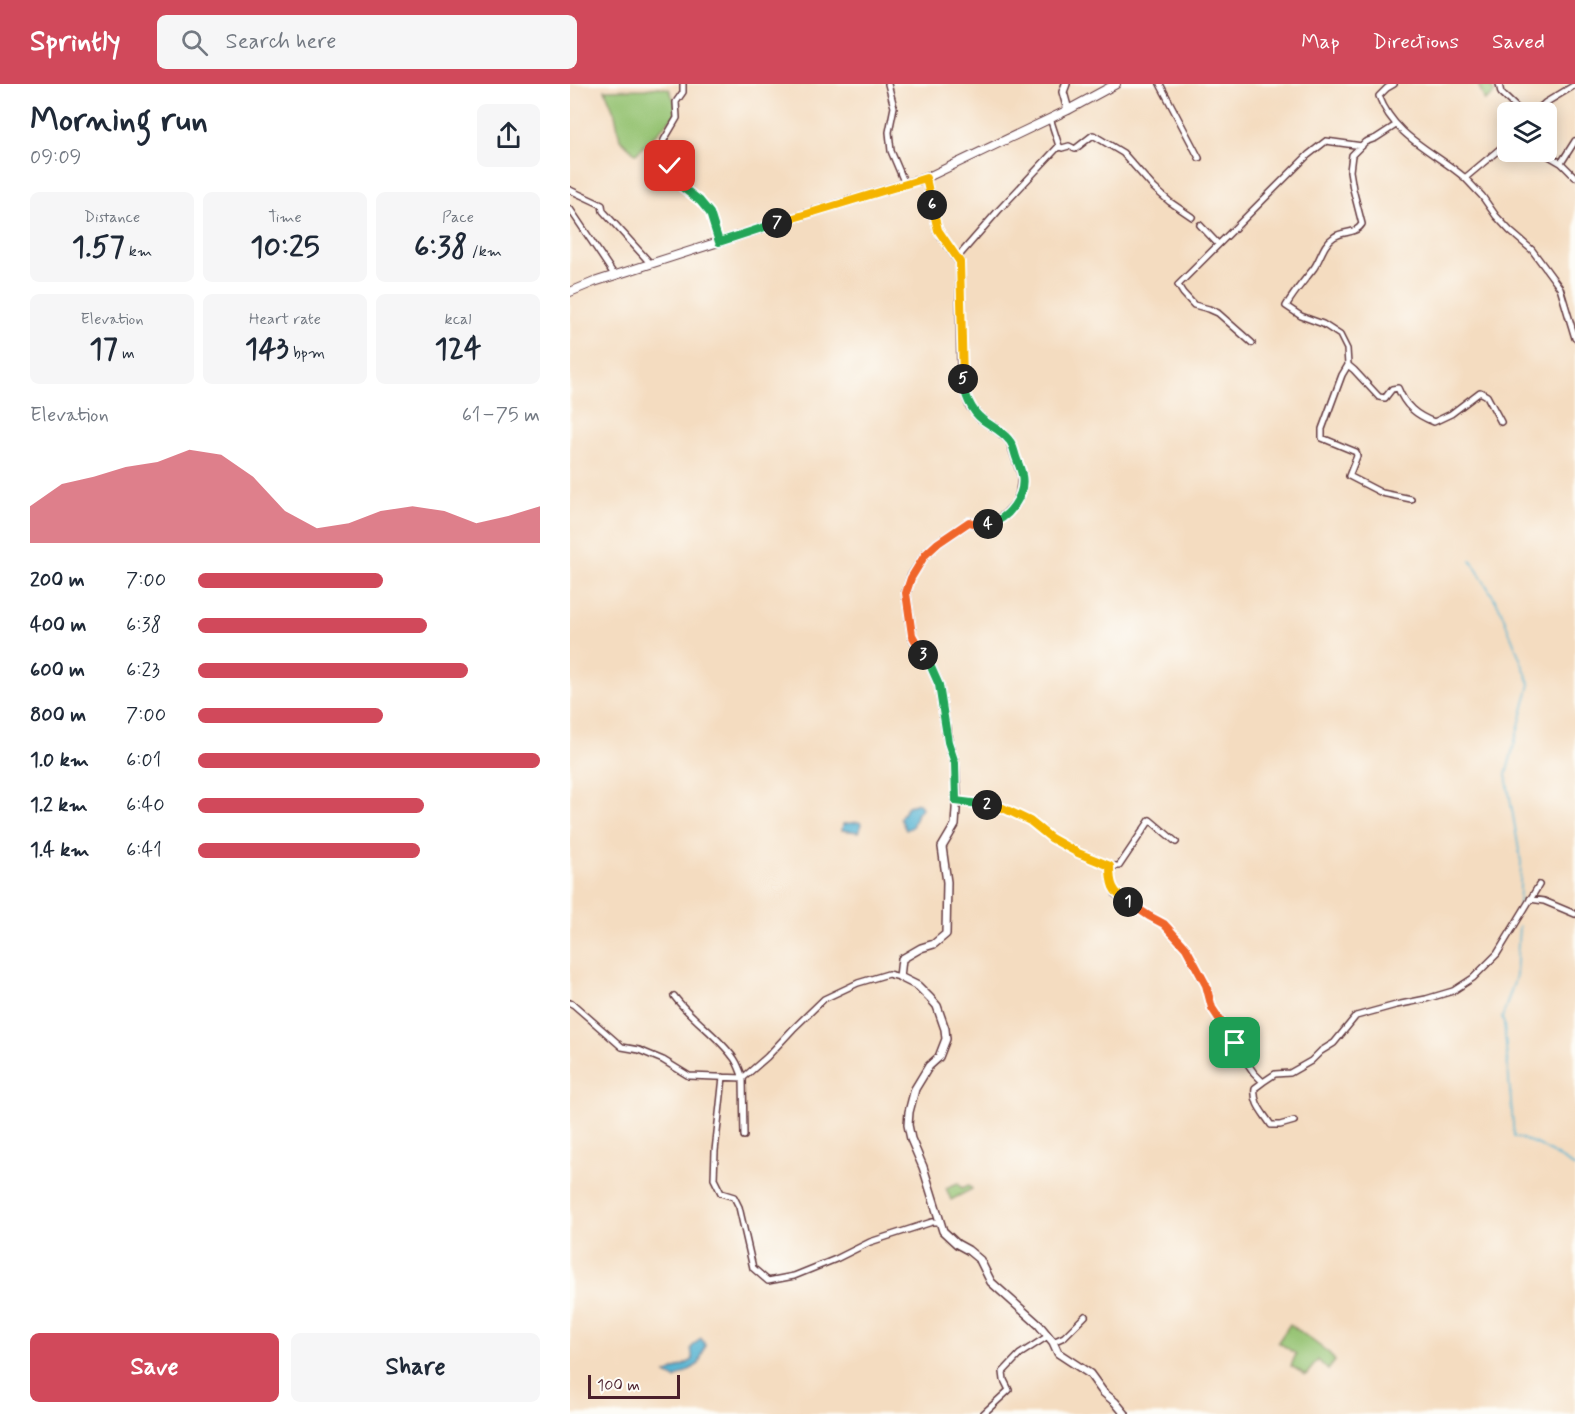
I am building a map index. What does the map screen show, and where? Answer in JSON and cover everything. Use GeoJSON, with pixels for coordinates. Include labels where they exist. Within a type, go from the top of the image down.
{"type":"FeatureCollection","features":[{"type":"Feature","properties":{"kind":"main road"},"geometry":{"type":"LineString","coordinates":[[570,292],[719,242],[926,178],[1068,110],[1116,84]]}},
{"type":"Feature","properties":{"kind":"street"},"geometry":{"type":"LineString","coordinates":[[683,84],[683,92],[676,102],[676,118],[662,147],[682,187],[700,201],[710,213],[719,242]]}},
{"type":"Feature","properties":{"kind":"street"},"geometry":{"type":"LineString","coordinates":[[888,84],[894,107],[889,132],[891,151],[905,184]]}},
{"type":"Feature","properties":{"kind":"street"},"geometry":{"type":"LineString","coordinates":[[1066,84],[1063,92],[1068,110]]}},
{"type":"Feature","properties":{"kind":"street"},"geometry":{"type":"LineString","coordinates":[[1160,84],[1199,158]]}},
{"type":"Feature","properties":{"kind":"street"},"geometry":{"type":"LineString","coordinates":[[1394,84],[1379,96],[1384,109],[1403,133],[1465,178],[1496,216],[1532,250],[1560,288],[1575,338]]}},
{"type":"Feature","properties":{"kind":"street"},"geometry":{"type":"LineString","coordinates":[[1499,84],[1502,93],[1511,102]]}},
{"type":"Feature","properties":{"kind":"street"},"geometry":{"type":"LineString","coordinates":[[1547,102],[1575,85]]}},
{"type":"Feature","properties":{"kind":"street"},"geometry":{"type":"LineString","coordinates":[[1050,118],[1059,146]]}},
{"type":"Feature","properties":{"kind":"street"},"geometry":{"type":"LineString","coordinates":[[1396,125],[1365,142],[1352,155],[1350,171],[1362,224],[1358,230],[1333,237],[1320,254],[1316,266],[1294,292],[1286,306],[1340,335],[1347,349],[1347,365],[1322,429],[1322,438],[1356,452],[1357,456],[1349,476],[1382,493],[1412,499]]}},
{"type":"Feature","properties":{"kind":"street"},"geometry":{"type":"LineString","coordinates":[[1059,146],[1062,148],[1069,146],[1075,149],[1093,135],[1123,153],[1154,188],[1192,217]]}},
{"type":"Feature","properties":{"kind":"street"},"geometry":{"type":"LineString","coordinates":[[1252,343],[1218,313],[1194,305],[1178,285],[1308,155],[1326,141],[1362,146]]}},
{"type":"Feature","properties":{"kind":"street"},"geometry":{"type":"LineString","coordinates":[[1561,163],[1575,141]]}},
{"type":"Feature","properties":{"kind":"street"},"geometry":{"type":"LineString","coordinates":[[957,258],[1059,146]]}},
{"type":"Feature","properties":{"kind":"street"},"geometry":{"type":"LineString","coordinates":[[1465,178],[1497,151]]}},
{"type":"Feature","properties":{"kind":"street"},"geometry":{"type":"LineString","coordinates":[[1557,161],[1575,177]]}},
{"type":"Feature","properties":{"kind":"street"},"geometry":{"type":"LineString","coordinates":[[900,977],[902,959],[921,948],[934,944],[946,934],[947,882],[942,847],[955,825],[956,801],[955,763],[948,742],[939,685],[912,635],[906,593],[911,578],[925,555],[938,543],[969,522],[980,525],[995,522],[1006,514],[1020,493],[1022,476],[1010,441],[980,418],[970,406],[963,386],[960,262],[938,230],[926,178]]}},
{"type":"Feature","properties":{"kind":"street"},"geometry":{"type":"LineString","coordinates":[[570,190],[602,205],[603,211],[651,264]]}},
{"type":"Feature","properties":{"kind":"street"},"geometry":{"type":"LineString","coordinates":[[570,210],[615,276]]}},
{"type":"Feature","properties":{"kind":"street"},"geometry":{"type":"LineString","coordinates":[[1200,225],[1218,244]]}},
{"type":"Feature","properties":{"kind":"street"},"geometry":{"type":"LineString","coordinates":[[1347,365],[1379,397],[1385,398],[1392,389],[1398,388],[1404,401],[1413,411],[1434,422],[1451,414],[1480,392],[1487,396],[1501,422]]}},
{"type":"Feature","properties":{"kind":"street"},"geometry":{"type":"LineString","coordinates":[[956,801],[1003,808],[1030,821],[1051,838],[1078,853],[1110,866],[1119,866],[1150,820],[1176,842]]}},
{"type":"Feature","properties":{"kind":"street"},"geometry":{"type":"LineString","coordinates":[[1110,866],[1110,880],[1116,895],[1164,924],[1186,948],[1206,985],[1212,1008],[1254,1073],[1263,1082]]}},
{"type":"Feature","properties":{"kind":"street"},"geometry":{"type":"LineString","coordinates":[[1294,1122],[1271,1125],[1257,1106],[1254,1095],[1256,1088],[1275,1074],[1290,1073],[1311,1061],[1334,1042],[1356,1016],[1444,994],[1473,978],[1497,954],[1539,885]]}},
{"type":"Feature","properties":{"kind":"street"},"geometry":{"type":"LineString","coordinates":[[1530,899],[1544,901],[1575,914]]}},
{"type":"Feature","properties":{"kind":"street"},"geometry":{"type":"LineString","coordinates":[[570,1003],[622,1047],[639,1050],[663,1060],[689,1076],[744,1078],[824,999],[858,983],[888,974],[900,977],[918,987],[937,1006],[946,1039],[939,1057],[929,1066],[915,1089],[908,1125],[943,1231],[980,1260],[991,1282],[1051,1339],[1059,1353],[1090,1374],[1103,1392],[1125,1414]]}},
{"type":"Feature","properties":{"kind":"street"},"geometry":{"type":"LineString","coordinates":[[674,996],[696,1021],[714,1035],[735,1058],[744,1078],[744,1136]]}},
{"type":"Feature","properties":{"kind":"street"},"geometry":{"type":"LineString","coordinates":[[723,1077],[714,1179],[721,1193],[735,1197],[753,1268],[768,1281],[794,1276],[870,1242],[932,1222],[939,1222]]}},
{"type":"Feature","properties":{"kind":"street"},"geometry":{"type":"LineString","coordinates":[[983,1414],[1009,1390],[1003,1372],[1020,1354],[1051,1339],[1064,1337],[1085,1316]]}},
{"type":"Feature","properties":{"kind":"green space"},"geometry":{"type":"Polygon","coordinates":[[[1478,84],[1491,84],[1494,94],[1485,101],[1478,84]]]}},
{"type":"Feature","properties":{"kind":"green space"},"geometry":{"type":"Polygon","coordinates":[[[659,87],[669,89],[679,111],[636,154],[620,139],[615,114],[605,90],[659,87]]]}},
{"type":"Feature","properties":{"kind":"green space"},"geometry":{"type":"Polygon","coordinates":[[[958,1183],[962,1188],[969,1185],[972,1189],[951,1200],[946,1188],[958,1183]]]}},
{"type":"Feature","properties":{"kind":"green space"},"geometry":{"type":"Polygon","coordinates":[[[1290,1324],[1329,1353],[1335,1361],[1328,1370],[1318,1360],[1306,1375],[1291,1366],[1296,1354],[1278,1342],[1290,1324]]]}},
{"type":"Feature","properties":{"kind":"water"},"geometry":{"type":"Polygon","coordinates":[[[919,803],[922,808],[917,813],[912,827],[906,830],[900,818],[908,806],[919,803]]]}},
{"type":"Feature","properties":{"kind":"water"},"geometry":{"type":"Polygon","coordinates":[[[859,822],[862,824],[859,832],[842,830],[843,824],[859,822]]]}},
{"type":"Feature","properties":{"kind":"water"},"geometry":{"type":"Polygon","coordinates":[[[701,1338],[705,1345],[699,1364],[675,1379],[666,1374],[693,1360],[691,1348],[701,1338]]]}},
{"type":"Feature","properties":{"kind":"waterway"},"geometry":{"type":"LineString","coordinates":[[1471,560],[1500,608],[1530,684],[1506,775],[1521,862],[1519,909]]}},
{"type":"Feature","properties":{"kind":"waterway"},"geometry":{"type":"LineString","coordinates":[[1519,926],[1516,976],[1502,1018],[1514,1136],[1539,1145],[1575,1167]]}},
{"type":"Feature","properties":{"kind":"route"},"geometry":{"type":"LineString","coordinates":[[670,166],[682,187],[700,201],[710,213],[719,242],[926,178],[938,230],[960,262],[963,386],[970,406],[980,418],[1010,441],[1022,476],[1020,493],[1006,514],[995,522],[980,525],[969,522],[938,543],[925,555],[911,578],[906,593],[912,635],[939,685],[948,742],[955,763],[956,801],[1003,808],[1030,821],[1051,838],[1078,853],[1110,866],[1110,880],[1116,895],[1164,924],[1186,948],[1206,985],[1212,1008],[1235,1043]]}}]}
